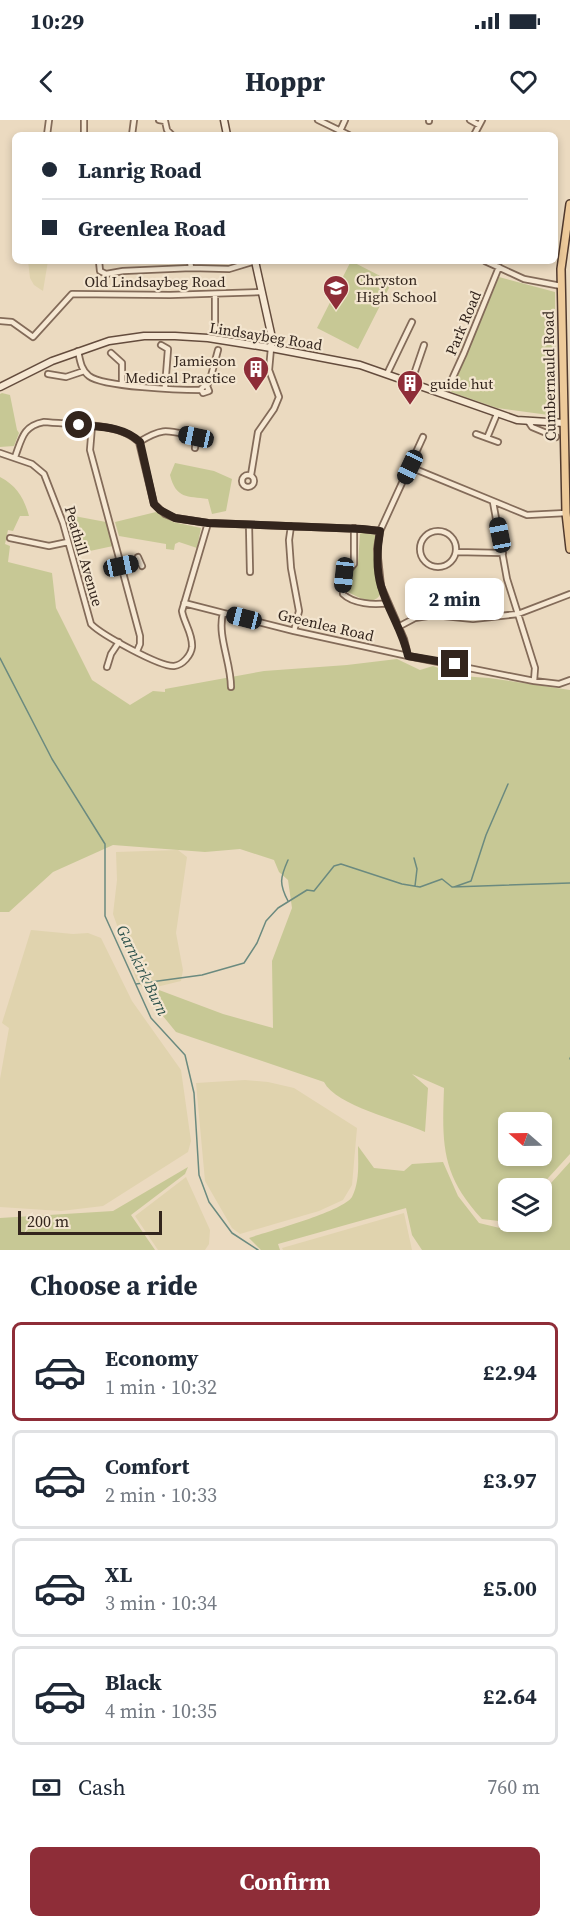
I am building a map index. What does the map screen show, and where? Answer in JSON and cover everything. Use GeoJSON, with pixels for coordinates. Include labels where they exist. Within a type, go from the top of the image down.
{"type":"FeatureCollection","features":[{"type":"Feature","properties":{"kind":"main road","name":"Cumbernauld Road"},"geometry":{"type":"LineString","coordinates":[[570,204],[561,269],[566,351],[564,423],[567,439],[566,513],[570,549]]}},
{"type":"Feature","properties":{"kind":"main road"},"geometry":{"type":"LineString","coordinates":[[256,264],[272,338],[271,348]]}},
{"type":"Feature","properties":{"kind":"main road","name":"Lindsaybeg Road"},"geometry":{"type":"LineString","coordinates":[[0,387],[41,366],[108,341],[159,335],[208,338],[360,365],[497,414],[528,421],[564,423]]}},
{"type":"Feature","properties":{"kind":"street"},"geometry":{"type":"LineString","coordinates":[[159,120],[165,121],[169,132]]}},
{"type":"Feature","properties":{"kind":"street"},"geometry":{"type":"LineString","coordinates":[[318,120],[340,131],[345,120]]}},
{"type":"Feature","properties":{"kind":"street"},"geometry":{"type":"LineString","coordinates":[[470,120],[480,123]]}},
{"type":"Feature","properties":{"kind":"street"},"geometry":{"type":"LineString","coordinates":[[99,264],[100,271],[106,274],[191,268],[229,269],[245,264]]}},
{"type":"Feature","properties":{"kind":"street"},"geometry":{"type":"LineString","coordinates":[[190,264],[191,268]]}},
{"type":"Feature","properties":{"kind":"street"},"geometry":{"type":"LineString","coordinates":[[492,264],[524,279],[561,286]]}},
{"type":"Feature","properties":{"kind":"street","name":"Park Road"},"geometry":{"type":"LineString","coordinates":[[448,388],[499,267]]}},
{"type":"Feature","properties":{"kind":"street","name":"Old Lindsaybeg Road"},"geometry":{"type":"LineString","coordinates":[[0,321],[12,322],[33,336],[72,294],[262,292]]}},
{"type":"Feature","properties":{"kind":"street"},"geometry":{"type":"LineString","coordinates":[[214,294],[212,314],[215,328]]}},
{"type":"Feature","properties":{"kind":"street"},"geometry":{"type":"LineString","coordinates":[[387,374],[412,322]]}},
{"type":"Feature","properties":{"kind":"street"},"geometry":{"type":"LineString","coordinates":[[161,345],[168,349]]}},
{"type":"Feature","properties":{"kind":"street"},"geometry":{"type":"LineString","coordinates":[[411,382],[424,345]]}},
{"type":"Feature","properties":{"kind":"street"},"geometry":{"type":"LineString","coordinates":[[168,349],[176,346]]}},
{"type":"Feature","properties":{"kind":"street"},"geometry":{"type":"LineString","coordinates":[[251,475],[258,432],[274,409],[279,397],[269,370],[271,348]]}},
{"type":"Feature","properties":{"kind":"street"},"geometry":{"type":"LineString","coordinates":[[165,388],[168,349]]}},
{"type":"Feature","properties":{"kind":"street"},"geometry":{"type":"LineString","coordinates":[[78,351],[84,371],[96,380],[201,390],[204,394],[208,393],[207,386],[218,350]]}},
{"type":"Feature","properties":{"kind":"street"},"geometry":{"type":"LineString","coordinates":[[119,358],[124,352]]}},
{"type":"Feature","properties":{"kind":"street"},"geometry":{"type":"LineString","coordinates":[[111,354],[119,358],[123,366],[122,384]]}},
{"type":"Feature","properties":{"kind":"street"},"geometry":{"type":"LineString","coordinates":[[48,374],[66,377],[84,371]]}},
{"type":"Feature","properties":{"kind":"street"},"geometry":{"type":"LineString","coordinates":[[487,438],[497,414]]}},
{"type":"Feature","properties":{"kind":"street","name":"Lindsaybeg Road"},"geometry":{"type":"LineString","coordinates":[[528,421],[532,427],[553,434]]}},
{"type":"Feature","properties":{"kind":"street"},"geometry":{"type":"LineString","coordinates":[[15,457],[23,434],[34,424],[44,422],[118,429],[132,435],[140,442],[154,504],[175,518],[208,523],[380,531]]}},
{"type":"Feature","properties":{"kind":"street"},"geometry":{"type":"LineString","coordinates":[[92,426],[90,450],[140,636],[140,644],[136,651]]}},
{"type":"Feature","properties":{"kind":"street"},"geometry":{"type":"LineString","coordinates":[[140,442],[164,430],[196,437],[195,448]]}},
{"type":"Feature","properties":{"kind":"street"},"geometry":{"type":"LineString","coordinates":[[476,434],[498,442]]}},
{"type":"Feature","properties":{"kind":"street"},"geometry":{"type":"LineString","coordinates":[[408,656],[405,639],[381,586],[377,549],[380,531],[423,437]]}},
{"type":"Feature","properties":{"kind":"street","name":"Peathill Avenue"},"geometry":{"type":"LineString","coordinates":[[0,453],[32,464],[44,474],[50,484],[91,624],[97,630],[163,664],[173,666],[181,664],[192,649],[191,636],[183,619],[184,603],[208,523]]}},
{"type":"Feature","properties":{"kind":"street"},"geometry":{"type":"LineString","coordinates":[[410,467],[527,515],[566,513]]}},
{"type":"Feature","properties":{"kind":"street"},"geometry":{"type":"LineString","coordinates":[[494,502],[507,579],[535,668],[534,681]]}},
{"type":"Feature","properties":{"kind":"street"},"geometry":{"type":"LineString","coordinates":[[249,525],[250,572]]}},
{"type":"Feature","properties":{"kind":"street"},"geometry":{"type":"LineString","coordinates":[[291,526],[289,540],[291,568],[299,611],[294,631]]}},
{"type":"Feature","properties":{"kind":"street"},"geometry":{"type":"LineString","coordinates":[[354,528],[354,564],[344,575],[343,594],[357,601],[388,603]]}},
{"type":"Feature","properties":{"kind":"street"},"geometry":{"type":"LineString","coordinates":[[437,530],[450,534],[455,540],[456,552],[450,563],[436,567],[424,560],[420,548],[424,538],[437,530]]}},
{"type":"Feature","properties":{"kind":"street"},"geometry":{"type":"LineString","coordinates":[[10,538],[49,546],[68,542]]}},
{"type":"Feature","properties":{"kind":"street"},"geometry":{"type":"LineString","coordinates":[[456,552],[503,553]]}},
{"type":"Feature","properties":{"kind":"street"},"geometry":{"type":"LineString","coordinates":[[121,566],[140,562]]}},
{"type":"Feature","properties":{"kind":"street"},"geometry":{"type":"LineString","coordinates":[[398,627],[414,618],[434,615],[474,618],[519,614],[570,594]]}},
{"type":"Feature","properties":{"kind":"street","name":"Greenlea Road"},"geometry":{"type":"LineString","coordinates":[[184,603],[294,631],[408,656],[534,681],[559,684],[570,680]]}},
{"type":"Feature","properties":{"kind":"street"},"geometry":{"type":"LineString","coordinates":[[223,613],[220,624],[231,671],[231,687]]}},
{"type":"Feature","properties":{"kind":"street"},"geometry":{"type":"LineString","coordinates":[[106,667],[119,642]]}},
{"type":"Feature","properties":{"kind":"shaded area"},"geometry":{"type":"Polygon","coordinates":[[[28,264],[48,264],[43,291],[34,285],[30,278],[28,264]]]}},
{"type":"Feature","properties":{"kind":"shaded area"},"geometry":{"type":"Polygon","coordinates":[[[178,850],[187,857],[176,933],[183,970],[181,981],[144,990],[136,979],[113,914],[117,880],[116,852],[178,850]]]}},
{"type":"Feature","properties":{"kind":"shaded area"},"geometry":{"type":"Polygon","coordinates":[[[31,930],[88,933],[101,938],[132,1001],[181,1070],[191,1141],[188,1152],[103,1206],[61,1211],[0,1207],[0,1079],[9,1028],[2,1023],[31,930]]]}},
{"type":"Feature","properties":{"kind":"shaded area"},"geometry":{"type":"Polygon","coordinates":[[[245,1080],[294,1088],[357,1128],[352,1185],[343,1200],[319,1211],[240,1234],[232,1228],[205,1181],[196,1083],[245,1080]]]}},
{"type":"Feature","properties":{"kind":"shaded area"},"geometry":{"type":"Polygon","coordinates":[[[186,1177],[210,1230],[209,1244],[205,1250],[158,1250],[135,1216],[186,1177]]]}},
{"type":"Feature","properties":{"kind":"shaded area"},"geometry":{"type":"Polygon","coordinates":[[[404,1213],[412,1250],[283,1250],[282,1248],[404,1213]]]}},
{"type":"Feature","properties":{"kind":"green space"},"geometry":{"type":"Polygon","coordinates":[[[349,264],[357,264],[392,282],[358,349],[317,328],[349,264]]]}},
{"type":"Feature","properties":{"kind":"green space"},"geometry":{"type":"Polygon","coordinates":[[[499,277],[555,292],[556,416],[497,408],[451,392],[499,277]]]}},
{"type":"Feature","properties":{"kind":"green space"},"geometry":{"type":"Polygon","coordinates":[[[0,394],[10,395],[19,433],[14,446],[0,447],[0,394]]]}},
{"type":"Feature","properties":{"kind":"green space"},"geometry":{"type":"Polygon","coordinates":[[[175,463],[214,471],[232,479],[226,511],[212,514],[208,499],[183,495],[179,492],[172,483],[170,475],[175,463]]]}},
{"type":"Feature","properties":{"kind":"green space"},"geometry":{"type":"Polygon","coordinates":[[[0,477],[19,493],[29,516],[20,516],[13,531],[8,530],[5,544],[10,546],[8,562],[52,573],[56,608],[92,680],[130,705],[153,691],[165,692],[165,689],[264,671],[397,659],[420,670],[433,666],[461,676],[570,690],[570,1154],[548,1178],[498,1178],[498,1221],[482,1219],[458,1188],[451,1173],[444,1142],[444,1088],[412,1074],[428,1088],[425,1132],[355,1105],[331,1091],[324,1082],[176,1032],[154,1005],[159,990],[223,1014],[273,1028],[272,961],[292,908],[288,880],[279,872],[274,860],[240,849],[205,852],[113,845],[53,872],[9,912],[0,912],[0,477]]]}},
{"type":"Feature","properties":{"kind":"green space"},"geometry":{"type":"Polygon","coordinates":[[[156,512],[173,522],[201,528],[197,548],[179,542],[175,544],[174,550],[166,549],[166,544],[119,536],[115,522],[156,512]]]}},
{"type":"Feature","properties":{"kind":"green space"},"geometry":{"type":"Polygon","coordinates":[[[74,516],[106,522],[113,546],[76,554],[66,520],[74,516]]]}},
{"type":"Feature","properties":{"kind":"green space"},"geometry":{"type":"Polygon","coordinates":[[[362,532],[375,535],[381,593],[374,600],[360,598],[346,591],[346,578],[358,563],[362,532]]]}},
{"type":"Feature","properties":{"kind":"green space"},"geometry":{"type":"Polygon","coordinates":[[[358,1146],[374,1168],[404,1171],[412,1164],[443,1162],[458,1196],[479,1223],[498,1228],[498,1232],[552,1232],[552,1182],[570,1162],[570,1250],[422,1250],[412,1235],[406,1208],[278,1244],[280,1250],[261,1250],[249,1238],[320,1215],[346,1203],[352,1197],[358,1172],[358,1146]]]}},
{"type":"Feature","properties":{"kind":"green space"},"geometry":{"type":"Polygon","coordinates":[[[188,1167],[185,1174],[131,1215],[155,1250],[0,1250],[0,1218],[113,1211],[188,1167]]]}},
{"type":"Feature","properties":{"kind":"waterway","name":"Garnkirk Burn"},"geometry":{"type":"LineString","coordinates":[[0,658],[52,759],[105,844],[105,916],[151,1018],[185,1055],[194,1093],[199,1175],[209,1202],[232,1233],[258,1250]]}},
{"type":"Feature","properties":{"kind":"waterway"},"geometry":{"type":"LineString","coordinates":[[454,887],[471,881],[486,835],[508,784]]}},
{"type":"Feature","properties":{"kind":"waterway"},"geometry":{"type":"LineString","coordinates":[[414,858],[417,869],[415,886]]}},
{"type":"Feature","properties":{"kind":"waterway"},"geometry":{"type":"LineString","coordinates":[[288,860],[282,881],[288,901]]}},
{"type":"Feature","properties":{"kind":"waterway"},"geometry":{"type":"LineString","coordinates":[[136,984],[202,975],[244,963],[257,943],[266,921],[278,908],[307,890],[314,891],[334,866],[341,864],[402,884],[420,887],[442,879],[452,887],[570,883]]}},
{"type":"Feature","properties":{"kind":"place","name":"Chryston High School"},"geometry":{"type":"Point","coordinates":[336,311]}},
{"type":"Feature","properties":{"kind":"place","name":"Jamieson Medical Practice"},"geometry":{"type":"Point","coordinates":[256,392]}},
{"type":"Feature","properties":{"kind":"place","name":"guide hut"},"geometry":{"type":"Point","coordinates":[410,406]}},
{"type":"Feature","properties":{"kind":"route"},"geometry":{"type":"LineString","coordinates":[[79,425],[118,429],[132,435],[140,442],[154,504],[165,514],[175,518],[208,523],[380,531],[377,549],[381,586],[405,639],[408,656],[455,664]]}}]}
